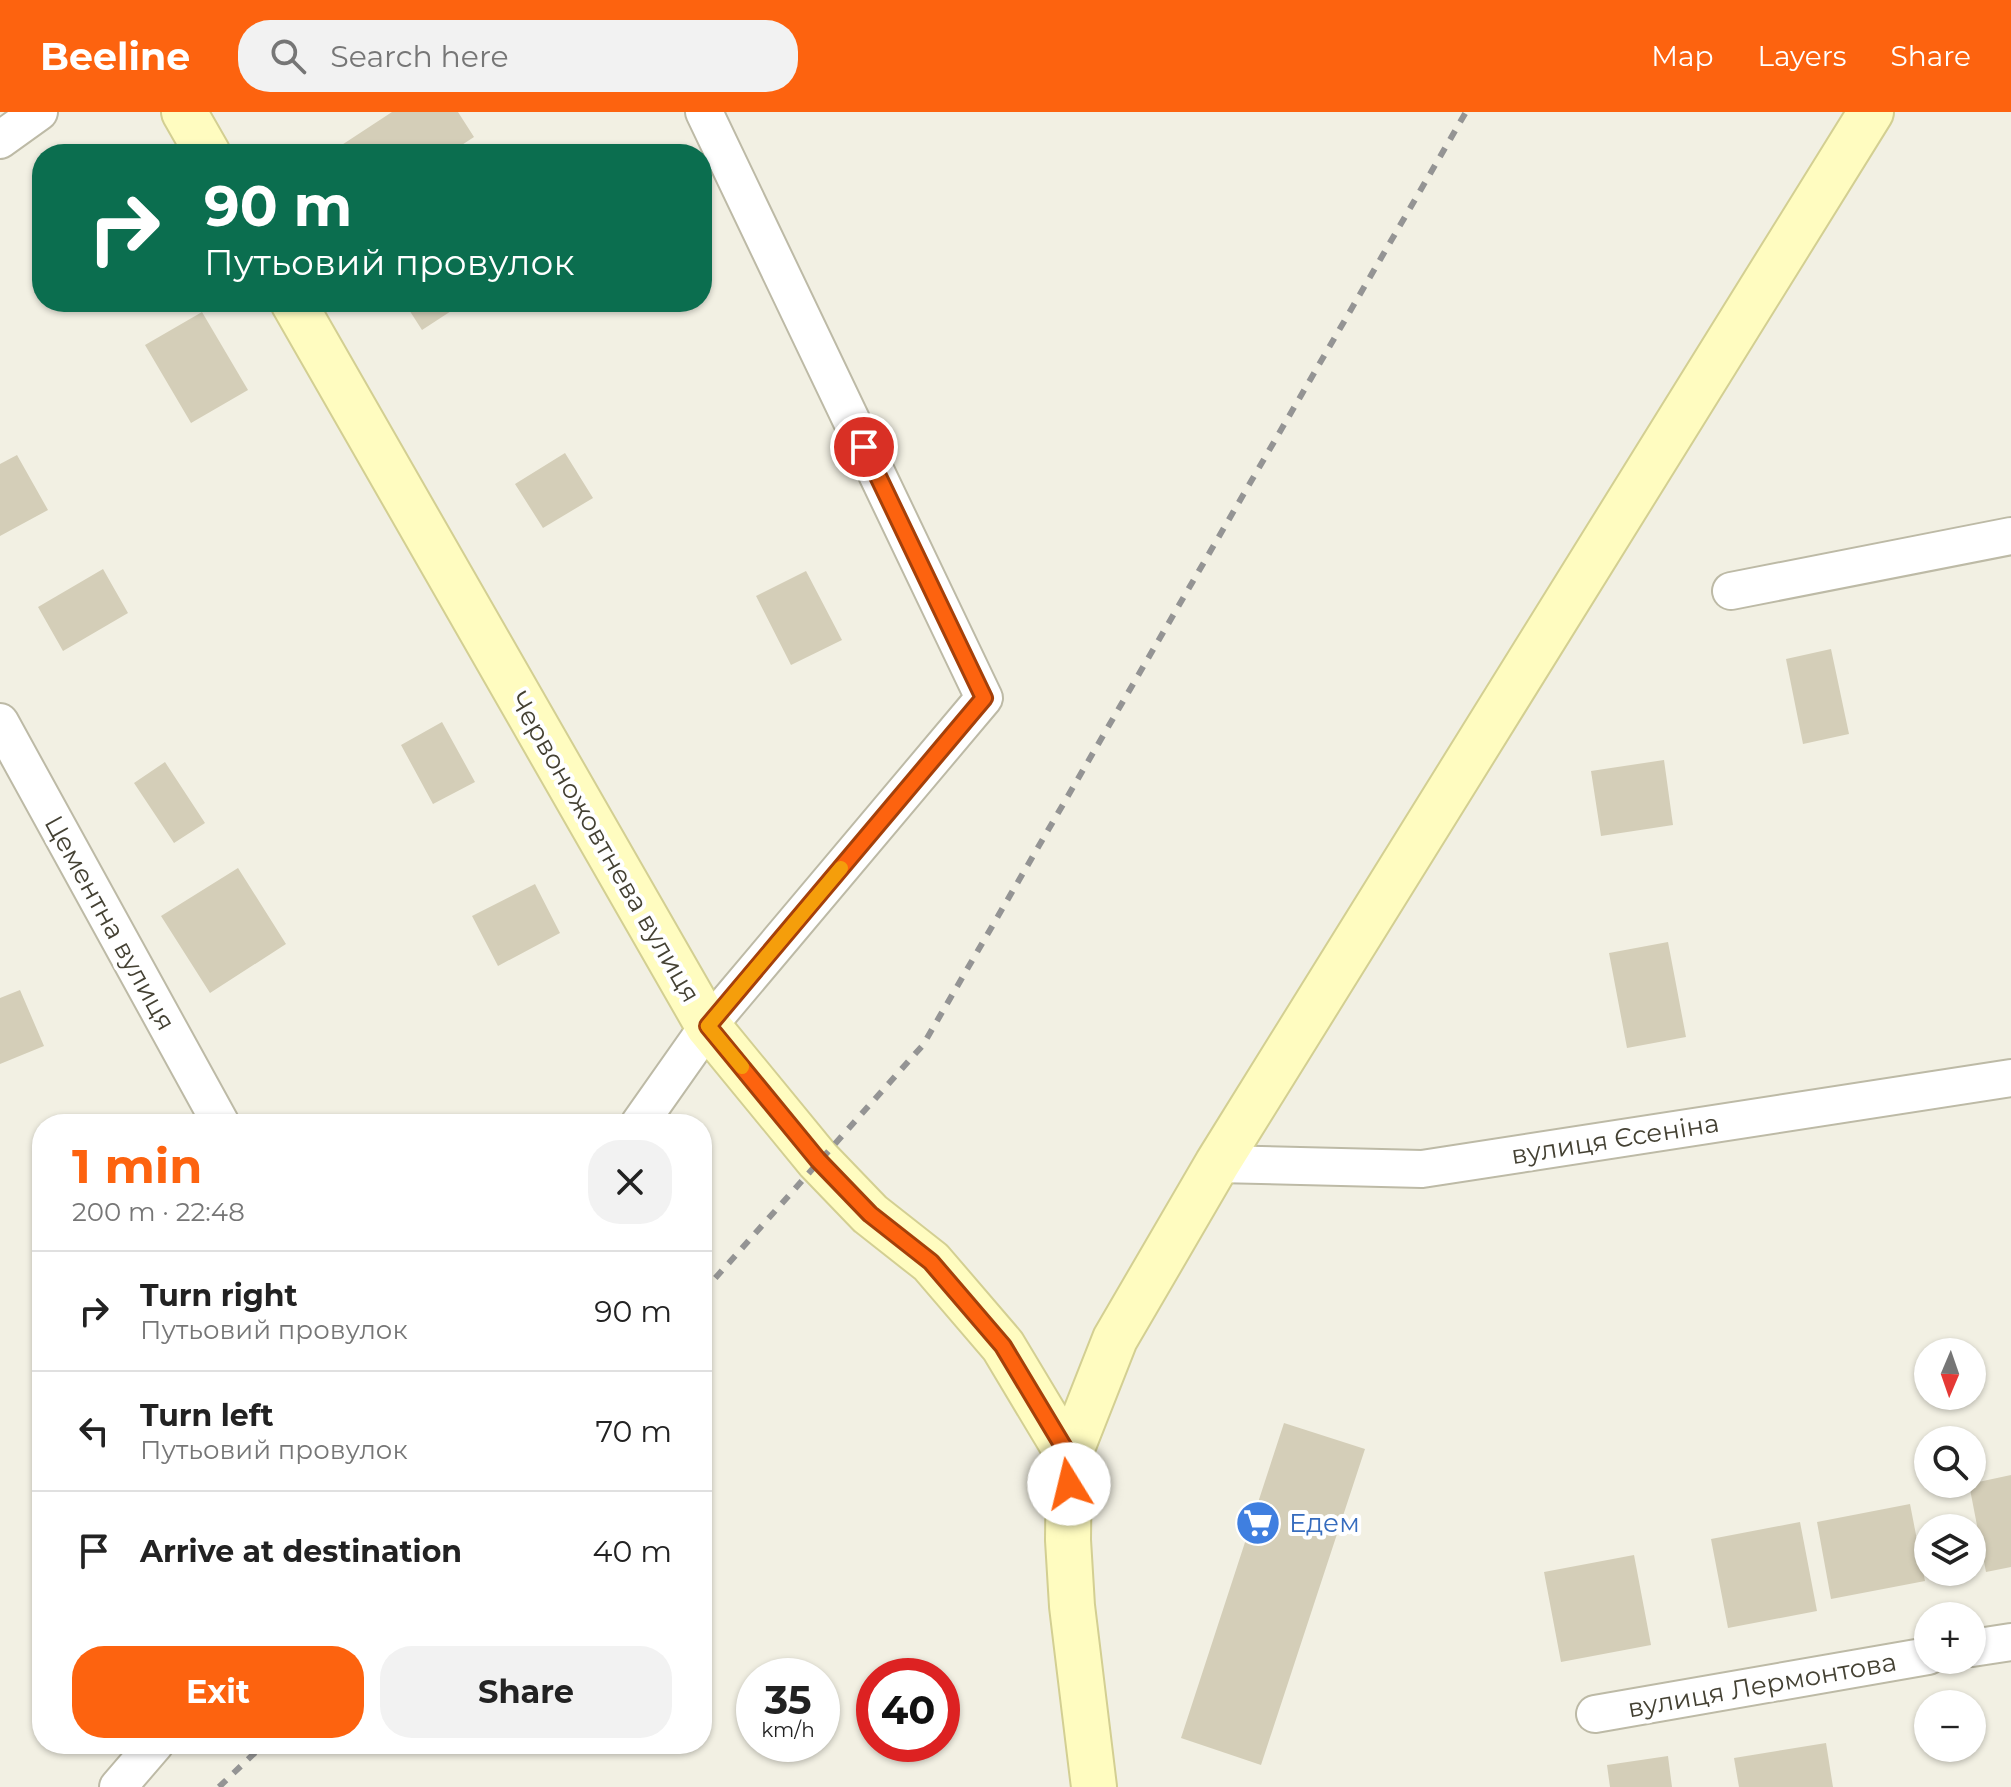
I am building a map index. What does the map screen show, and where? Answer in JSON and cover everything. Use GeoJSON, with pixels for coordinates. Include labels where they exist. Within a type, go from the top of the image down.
{"type":"FeatureCollection","features":[{"type":"Feature","properties":{"kind":"street"},"geometry":{"type":"LineString","coordinates":[[0,140],[39,112]]}},
{"type":"Feature","properties":{"kind":"street"},"geometry":{"type":"LineString","coordinates":[[184,112],[202,144]]}},
{"type":"Feature","properties":{"kind":"street"},"geometry":{"type":"LineString","coordinates":[[646,1114],[708,1026],[984,698],[704,112]]}},
{"type":"Feature","properties":{"kind":"street"},"geometry":{"type":"LineString","coordinates":[[1094,1787],[1072,1606],[1068,1540],[1069,1456],[1115,1339],[1217,1164],[1871,112]]}},
{"type":"Feature","properties":{"kind":"street","name":"Червоножовтнева вулиця"},"geometry":{"type":"LineString","coordinates":[[299,312],[708,1026],[818,1160],[870,1214],[931,1262],[1003,1346],[1069,1456]]}},
{"type":"Feature","properties":{"kind":"street"},"geometry":{"type":"LineString","coordinates":[[1731,591],[2011,536]]}},
{"type":"Feature","properties":{"kind":"street","name":"Цементна вулиця"},"geometry":{"type":"LineString","coordinates":[[0,722],[216,1114]]}},
{"type":"Feature","properties":{"kind":"street","name":"вулиця Єсеніна"},"geometry":{"type":"LineString","coordinates":[[1217,1164],[1422,1169],[2011,1078]]}},
{"type":"Feature","properties":{"kind":"street"},"geometry":{"type":"LineString","coordinates":[[1986,1646],[2011,1642]]}},
{"type":"Feature","properties":{"kind":"street","name":"вулиця Лермонтова"},"geometry":{"type":"LineString","coordinates":[[1595,1714],[1914,1658]]}},
{"type":"Feature","properties":{"kind":"street"},"geometry":{"type":"LineString","coordinates":[[118,1787],[146,1754]]}},
{"type":"Feature","properties":{"kind":"building"},"geometry":{"type":"Polygon","coordinates":[[[392,112],[458,112],[474,137],[463,144],[343,144],[392,112]]]}},
{"type":"Feature","properties":{"kind":"building"},"geometry":{"type":"Polygon","coordinates":[[[202,312],[248,390],[191,423],[145,345],[202,312]]]}},
{"type":"Feature","properties":{"kind":"building"},"geometry":{"type":"Polygon","coordinates":[[[410,312],[450,312],[422,330],[410,312]]]}},
{"type":"Feature","properties":{"kind":"building"},"geometry":{"type":"Polygon","coordinates":[[[565,453],[593,498],[543,528],[515,484],[565,453]]]}},
{"type":"Feature","properties":{"kind":"building"},"geometry":{"type":"Polygon","coordinates":[[[17,455],[48,510],[0,536],[0,464],[17,455]]]}},
{"type":"Feature","properties":{"kind":"building"},"geometry":{"type":"Polygon","coordinates":[[[103,569],[128,613],[63,651],[38,607],[103,569]]]}},
{"type":"Feature","properties":{"kind":"building"},"geometry":{"type":"Polygon","coordinates":[[[806,571],[842,640],[791,665],[756,596],[806,571]]]}},
{"type":"Feature","properties":{"kind":"building"},"geometry":{"type":"Polygon","coordinates":[[[1831,649],[1849,734],[1803,744],[1786,659],[1831,649]]]}},
{"type":"Feature","properties":{"kind":"building"},"geometry":{"type":"Polygon","coordinates":[[[442,722],[475,782],[433,804],[401,745],[442,722]]]}},
{"type":"Feature","properties":{"kind":"building"},"geometry":{"type":"Polygon","coordinates":[[[1664,760],[1673,825],[1601,836],[1591,771],[1664,760]]]}},
{"type":"Feature","properties":{"kind":"building"},"geometry":{"type":"Polygon","coordinates":[[[165,762],[205,823],[174,843],[134,783],[165,762]]]}},
{"type":"Feature","properties":{"kind":"building"},"geometry":{"type":"Polygon","coordinates":[[[238,868],[286,944],[210,993],[161,916],[238,868]]]}},
{"type":"Feature","properties":{"kind":"building"},"geometry":{"type":"Polygon","coordinates":[[[535,884],[560,933],[498,966],[472,916],[535,884]]]}},
{"type":"Feature","properties":{"kind":"building"},"geometry":{"type":"Polygon","coordinates":[[[1668,942],[1686,1037],[1627,1048],[1609,953],[1668,942]]]}},
{"type":"Feature","properties":{"kind":"building"},"geometry":{"type":"Polygon","coordinates":[[[20,990],[44,1046],[0,1064],[0,998],[20,990]]]}},
{"type":"Feature","properties":{"kind":"building"},"geometry":{"type":"Polygon","coordinates":[[[1284,1423],[1365,1449],[1261,1765],[1181,1738],[1284,1423]]]}},
{"type":"Feature","properties":{"kind":"building"},"geometry":{"type":"Polygon","coordinates":[[[2011,1475],[2011,1567],[1986,1572],[1986,1514],[1975,1514],[1972,1498],[1986,1498],[1986,1480],[2011,1475]]]}},
{"type":"Feature","properties":{"kind":"building"},"geometry":{"type":"Polygon","coordinates":[[[1910,1504],[1914,1525],[1914,1583],[1831,1599],[1817,1522],[1910,1504]]]}},
{"type":"Feature","properties":{"kind":"building"},"geometry":{"type":"Polygon","coordinates":[[[1800,1522],[1817,1611],[1728,1628],[1711,1539],[1800,1522]]]}},
{"type":"Feature","properties":{"kind":"building"},"geometry":{"type":"Polygon","coordinates":[[[1634,1555],[1651,1645],[1561,1662],[1544,1572],[1634,1555]]]}},
{"type":"Feature","properties":{"kind":"building"},"geometry":{"type":"Polygon","coordinates":[[[1826,1743],[1833,1787],[1739,1787],[1734,1758],[1826,1743]]]}},
{"type":"Feature","properties":{"kind":"building"},"geometry":{"type":"Polygon","coordinates":[[[1668,1756],[1672,1787],[1610,1787],[1607,1765],[1668,1756]]]}},
{"type":"Feature","properties":{"kind":"railway"},"geometry":{"type":"LineString","coordinates":[[712,1282],[923,1045],[1466,112]]}},
{"type":"Feature","properties":{"kind":"railway"},"geometry":{"type":"LineString","coordinates":[[219,1787],[254,1754]]}},
{"type":"Feature","properties":{"kind":"slow traffic"},"geometry":{"type":"LineString","coordinates":[[742,1067],[708,1026],[841,868]]}},
{"type":"Feature","properties":{"kind":"place","name":"Едем"},"geometry":{"type":"Point","coordinates":[1258,1523]}},
{"type":"Feature","properties":{"kind":"route"},"geometry":{"type":"LineString","coordinates":[[864,447],[984,698],[708,1026],[818,1160],[870,1214],[931,1262],[1003,1346],[1069,1456],[1069,1484]]}}]}
